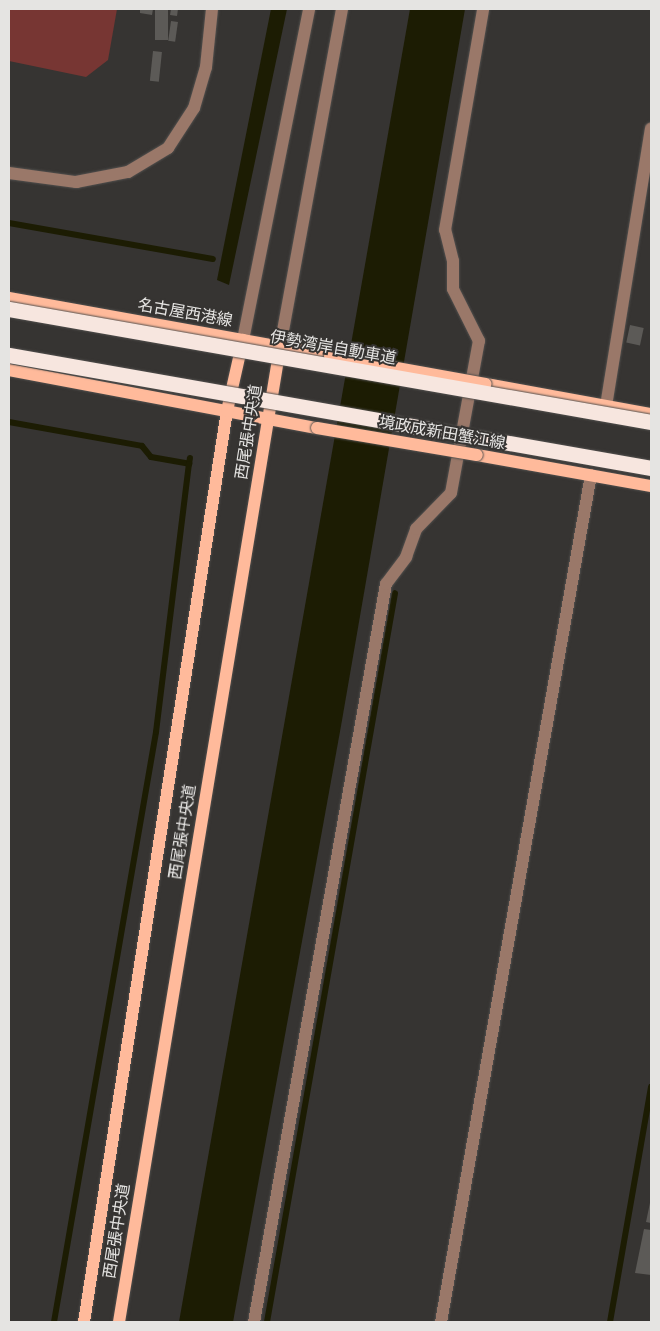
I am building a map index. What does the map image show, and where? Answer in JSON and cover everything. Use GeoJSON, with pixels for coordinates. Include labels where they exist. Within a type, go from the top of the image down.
{"type":"FeatureCollection","features":[{"type":"Feature","properties":{"kind":"highway","name":"伊勢湾岸自動車道"},"geometry":{"type":"LineString","coordinates":[[9,309],[651,422]]}},
{"type":"Feature","properties":{"kind":"highway"},"geometry":{"type":"LineString","coordinates":[[9,356],[651,468]]}},
{"type":"Feature","properties":{"kind":"main road","name":"名古屋西港線"},"geometry":{"type":"LineString","coordinates":[[9,298],[243,340],[227,411]]}},
{"type":"Feature","properties":{"kind":"main road"},"geometry":{"type":"LineString","coordinates":[[243,340],[651,414]]}},
{"type":"Feature","properties":{"kind":"main road","name":"西尾張中央道"},"geometry":{"type":"LineString","coordinates":[[119,1322],[280,347]]}},
{"type":"Feature","properties":{"kind":"main road"},"geometry":{"type":"LineString","coordinates":[[9,370],[227,411]]}},
{"type":"Feature","properties":{"kind":"main road","name":"西尾張中央道"},"geometry":{"type":"LineString","coordinates":[[84,1322],[227,411]]}},
{"type":"Feature","properties":{"kind":"main road","name":"境政成新田蟹江線"},"geometry":{"type":"LineString","coordinates":[[227,411],[651,486]]}},
{"type":"Feature","properties":{"kind":"street"},"geometry":{"type":"LineString","coordinates":[[9,173],[76,182],[128,172],[168,148],[196,100],[206,67],[212,9]]}},
{"type":"Feature","properties":{"kind":"street"},"geometry":{"type":"LineString","coordinates":[[243,340],[309,9]]}},
{"type":"Feature","properties":{"kind":"street"},"geometry":{"type":"LineString","coordinates":[[280,347],[342,9]]}},
{"type":"Feature","properties":{"kind":"street"},"geometry":{"type":"LineString","coordinates":[[254,1322],[386,584],[406,557],[416,529],[451,492],[479,341],[453,290],[454,261],[445,230],[483,9]]}},
{"type":"Feature","properties":{"kind":"street"},"geometry":{"type":"LineString","coordinates":[[606,406],[651,129]]}},
{"type":"Feature","properties":{"kind":"street"},"geometry":{"type":"LineString","coordinates":[[441,1322],[591,475]]}},
{"type":"Feature","properties":{"kind":"shaded area"},"geometry":{"type":"Polygon","coordinates":[[[9,9],[117,9],[108,60],[86,77],[9,61],[9,9]]]}},
{"type":"Feature","properties":{"kind":"shaded area"},"geometry":{"type":"Polygon","coordinates":[[[271,9],[287,9],[229,285],[217,280],[271,9]]]}},
{"type":"Feature","properties":{"kind":"shaded area"},"geometry":{"type":"Polygon","coordinates":[[[410,9],[465,9],[341,726],[233,1322],[179,1322],[410,9]]]}},
{"type":"Feature","properties":{"kind":"building"},"geometry":{"type":"Polygon","coordinates":[[[140,9],[153,9],[152,15],[140,13],[140,9]]]}},
{"type":"Feature","properties":{"kind":"building"},"geometry":{"type":"Polygon","coordinates":[[[155,9],[168,9],[168,40],[155,40],[155,9]]]}},
{"type":"Feature","properties":{"kind":"building"},"geometry":{"type":"Polygon","coordinates":[[[171,9],[178,9],[177,16],[170,15],[171,9]]]}},
{"type":"Feature","properties":{"kind":"building"},"geometry":{"type":"Polygon","coordinates":[[[171,21],[178,22],[175,42],[168,41],[171,21]]]}},
{"type":"Feature","properties":{"kind":"building"},"geometry":{"type":"Polygon","coordinates":[[[153,51],[162,52],[159,82],[150,81],[153,51]]]}},
{"type":"Feature","properties":{"kind":"building"},"geometry":{"type":"Polygon","coordinates":[[[630,325],[644,328],[640,346],[626,343],[630,325]]]}},
{"type":"Feature","properties":{"kind":"building"},"geometry":{"type":"Polygon","coordinates":[[[651,1198],[651,1223],[646,1222],[651,1198]]]}},
{"type":"Feature","properties":{"kind":"building"},"geometry":{"type":"Polygon","coordinates":[[[644,1229],[651,1230],[651,1275],[635,1273],[644,1229]]]}},
{"type":"Feature","properties":{"kind":"waterway"},"geometry":{"type":"LineString","coordinates":[[9,223],[213,259]]}},
{"type":"Feature","properties":{"kind":"waterway"},"geometry":{"type":"LineString","coordinates":[[9,422],[142,446],[151,457],[189,464],[190,458]]}},
{"type":"Feature","properties":{"kind":"waterway"},"geometry":{"type":"LineString","coordinates":[[54,1322],[156,732],[189,464]]}},
{"type":"Feature","properties":{"kind":"waterway"},"geometry":{"type":"LineString","coordinates":[[267,1322],[395,593]]}},
{"type":"Feature","properties":{"kind":"waterway"},"geometry":{"type":"LineString","coordinates":[[610,1322],[651,1087]]}}]}
